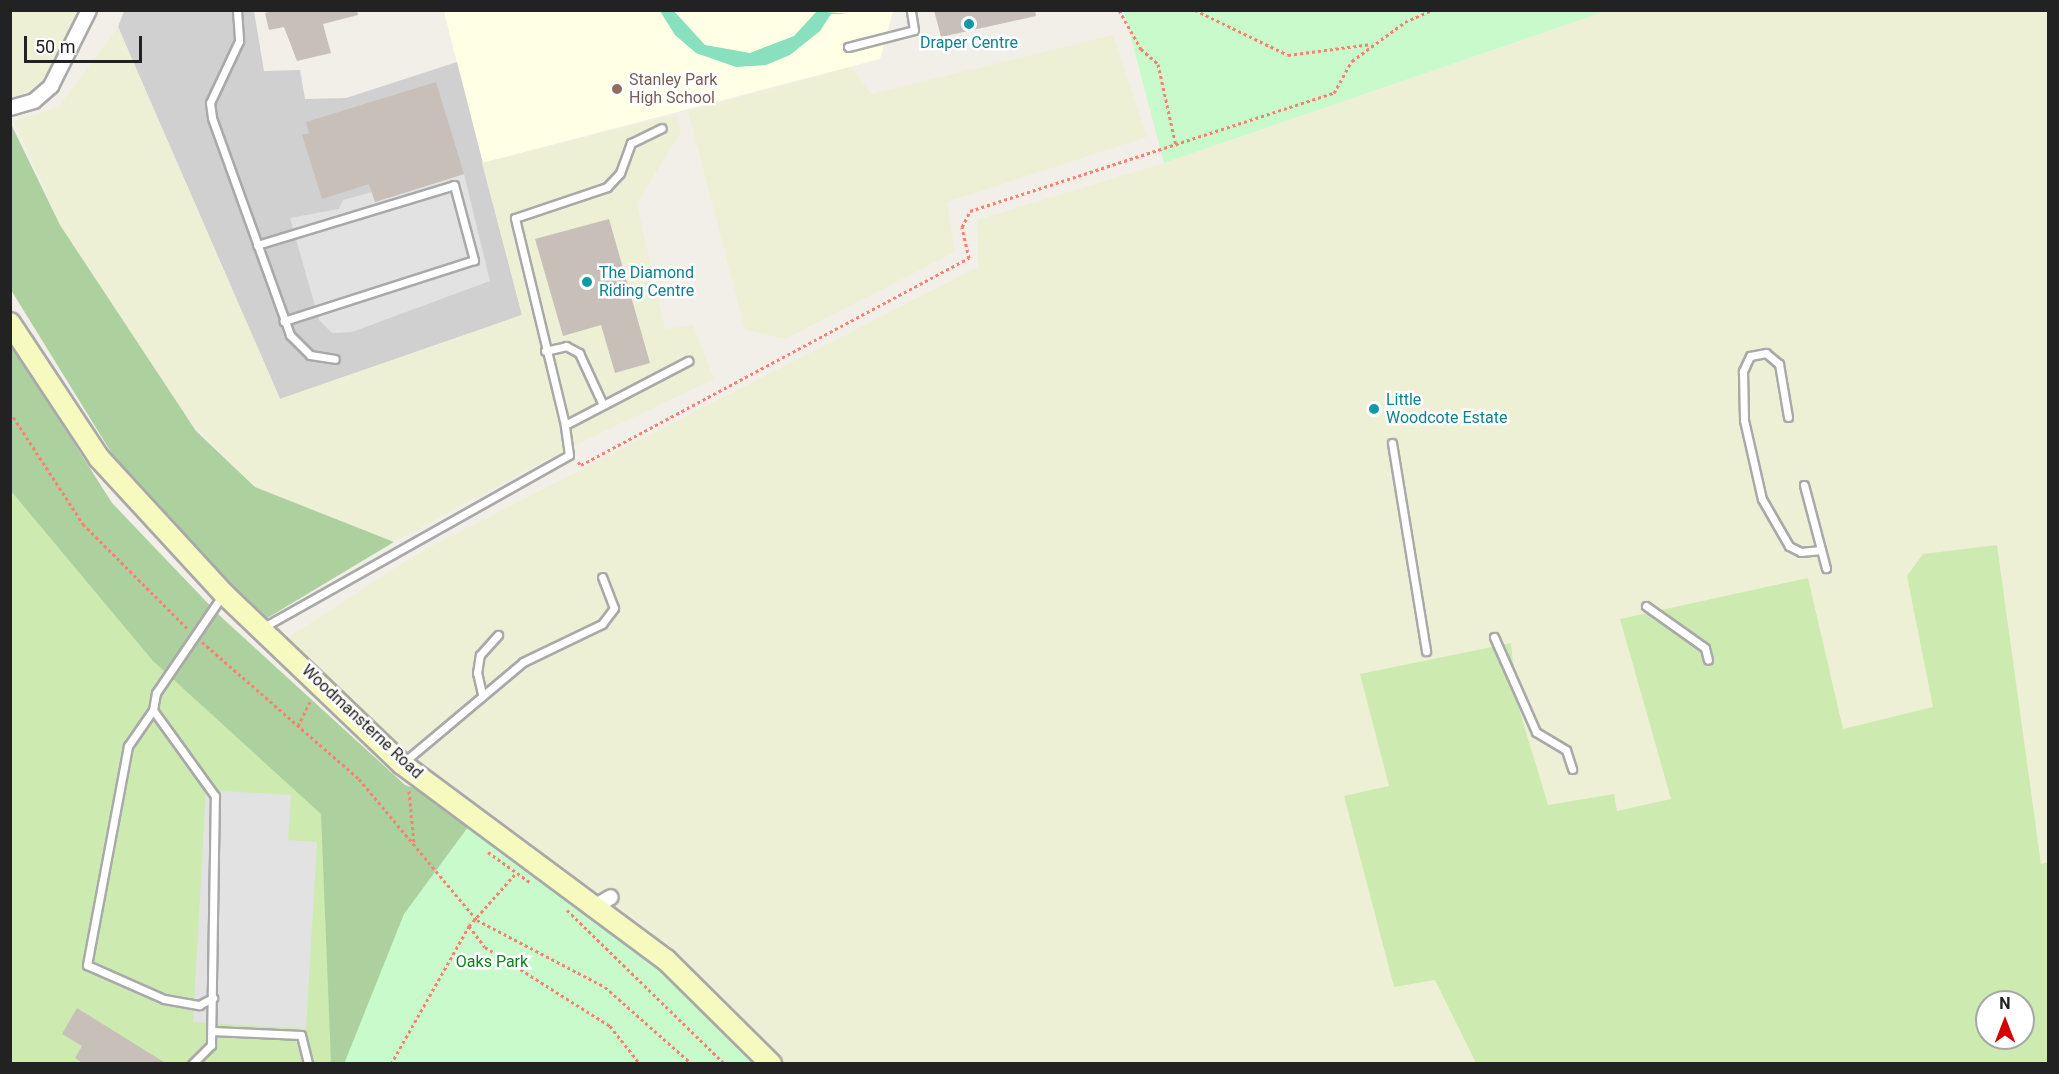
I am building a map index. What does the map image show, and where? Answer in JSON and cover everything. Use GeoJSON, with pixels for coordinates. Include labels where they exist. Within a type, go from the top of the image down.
{"type":"FeatureCollection","features":[{"type":"Feature","properties":{"kind":"main road","name":"Woodmansterne Road"},"geometry":{"type":"LineString","coordinates":[[10,323],[99,459],[224,594],[402,764],[604,901],[771,1064]]}},
{"type":"Feature","properties":{"kind":"street"},"geometry":{"type":"LineString","coordinates":[[10,108],[34,101],[51,87],[89,10]]}},
{"type":"Feature","properties":{"kind":"lane"},"geometry":{"type":"LineString","coordinates":[[237,10],[239,41],[211,111],[284,321],[310,355],[334,358]]}},
{"type":"Feature","properties":{"kind":"lane"},"geometry":{"type":"LineString","coordinates":[[848,47],[914,30],[911,10]]}},
{"type":"Feature","properties":{"kind":"lane"},"geometry":{"type":"LineString","coordinates":[[260,629],[569,455],[565,425],[514,218],[607,187],[620,173],[632,143],[662,128]]}},
{"type":"Feature","properties":{"kind":"lane"},"geometry":{"type":"LineString","coordinates":[[257,245],[454,185],[474,260],[284,321]]}},
{"type":"Feature","properties":{"kind":"lane"},"geometry":{"type":"LineString","coordinates":[[545,351],[566,346],[579,353],[603,405]]}},
{"type":"Feature","properties":{"kind":"lane"},"geometry":{"type":"LineString","coordinates":[[1788,417],[1779,364],[1766,353],[1750,356],[1743,371],[1744,420],[1762,499],[1789,546],[1801,552],[1821,550]]}},
{"type":"Feature","properties":{"kind":"lane"},"geometry":{"type":"LineString","coordinates":[[565,425],[688,362]]}},
{"type":"Feature","properties":{"kind":"lane"},"geometry":{"type":"LineString","coordinates":[[1392,443],[1426,651]]}},
{"type":"Feature","properties":{"kind":"lane"},"geometry":{"type":"LineString","coordinates":[[1804,485],[1826,568]]}},
{"type":"Feature","properties":{"kind":"lane"},"geometry":{"type":"LineString","coordinates":[[402,764],[482,694],[523,662],[602,624],[614,608],[602,577]]}},
{"type":"Feature","properties":{"kind":"lane"},"geometry":{"type":"LineString","coordinates":[[213,998],[199,1005],[174,1002],[87,965],[128,746],[153,710],[156,693],[224,594]]}},
{"type":"Feature","properties":{"kind":"lane"},"geometry":{"type":"LineString","coordinates":[[1646,606],[1705,648],[1708,660]]}},
{"type":"Feature","properties":{"kind":"lane"},"geometry":{"type":"LineString","coordinates":[[482,694],[477,673],[480,655],[498,635]]}},
{"type":"Feature","properties":{"kind":"lane"},"geometry":{"type":"LineString","coordinates":[[1494,637],[1536,732],[1566,750],[1572,769]]}},
{"type":"Feature","properties":{"kind":"lane"},"geometry":{"type":"LineString","coordinates":[[153,710],[215,796],[212,1031],[204,1056],[192,1064]]}},
{"type":"Feature","properties":{"kind":"lane"},"geometry":{"type":"LineString","coordinates":[[212,1031],[301,1035],[308,1064]]}},
{"type":"Feature","properties":{"kind":"path"},"geometry":{"type":"LineString","coordinates":[[1119,10],[1141,49],[1158,64],[1176,146]]}},
{"type":"Feature","properties":{"kind":"path"},"geometry":{"type":"LineString","coordinates":[[1195,10],[1288,55],[1373,44]]}},
{"type":"Feature","properties":{"kind":"path"},"geometry":{"type":"LineString","coordinates":[[569,455],[581,465],[969,258],[962,227],[970,211],[1334,93],[1352,61],[1373,44],[1432,10]]}},
{"type":"Feature","properties":{"kind":"path"},"geometry":{"type":"LineString","coordinates":[[10,412],[83,524],[195,635],[359,779],[477,920],[605,987],[692,1064]]}},
{"type":"Feature","properties":{"kind":"path"},"geometry":{"type":"LineString","coordinates":[[298,726],[315,692]]}},
{"type":"Feature","properties":{"kind":"path"},"geometry":{"type":"LineString","coordinates":[[409,786],[415,846]]}},
{"type":"Feature","properties":{"kind":"path"},"geometry":{"type":"LineString","coordinates":[[391,1064],[470,926],[515,874],[540,889]]}},
{"type":"Feature","properties":{"kind":"path"},"geometry":{"type":"LineString","coordinates":[[564,907],[725,1064]]}},
{"type":"Feature","properties":{"kind":"path"},"geometry":{"type":"LineString","coordinates":[[470,926],[485,947],[610,1026],[640,1064]]}},
{"type":"Feature","properties":{"kind":"shaded area"},"geometry":{"type":"Polygon","coordinates":[[[10,11],[78,11],[40,88],[11,99],[10,11]]]}},
{"type":"Feature","properties":{"kind":"shaded area"},"geometry":{"type":"Polygon","coordinates":[[[124,11],[254,11],[264,71],[300,70],[305,99],[346,98],[457,62],[522,315],[280,399],[118,27],[124,11]]]}},
{"type":"Feature","properties":{"kind":"shaded area","name":"Stanley Park High School"},"geometry":{"type":"Polygon","coordinates":[[[444,11],[893,11],[880,59],[482,163],[444,11]]]}},
{"type":"Feature","properties":{"kind":"shaded area","name":"Little Woodcote Estate"},"geometry":{"type":"Polygon","coordinates":[[[1606,11],[2048,11],[2048,1063],[771,1063],[388,741],[287,638],[420,552],[978,267],[977,220],[1164,163],[1606,11]]]}},
{"type":"Feature","properties":{"kind":"shaded area"},"geometry":{"type":"Polygon","coordinates":[[[118,27],[280,399],[522,315],[482,163],[677,114],[681,132],[637,203],[665,329],[693,325],[714,379],[559,453],[394,542],[255,487],[189,420],[60,225],[14,121],[58,107],[118,27]]]}},
{"type":"Feature","properties":{"kind":"shaded area"},"geometry":{"type":"Polygon","coordinates":[[[1113,35],[1147,137],[947,202],[955,252],[785,339],[745,330],[688,111],[851,67],[871,94],[1113,35]]]}},
{"type":"Feature","properties":{"kind":"shaded area"},"geometry":{"type":"Polygon","coordinates":[[[464,174],[490,281],[352,332],[332,333],[319,320],[290,218],[339,209],[343,200],[372,192],[375,202],[464,174]]]}},
{"type":"Feature","properties":{"kind":"shaded area"},"geometry":{"type":"Polygon","coordinates":[[[206,790],[291,795],[288,840],[317,842],[306,1029],[193,1022],[206,790]]]}},
{"type":"Feature","properties":{"kind":"green space"},"geometry":{"type":"Polygon","coordinates":[[[1124,10],[1606,11],[1164,163],[1124,10]]]}},
{"type":"Feature","properties":{"kind":"green space"},"geometry":{"type":"Polygon","coordinates":[[[660,11],[674,11],[705,45],[750,53],[794,36],[817,11],[848,14],[831,14],[820,31],[790,55],[766,65],[736,67],[696,53],[675,35],[660,11]]]}},
{"type":"Feature","properties":{"kind":"green space"},"geometry":{"type":"Polygon","coordinates":[[[11,124],[60,225],[196,431],[255,487],[394,542],[264,620],[208,562],[114,457],[11,290],[11,124]]]}},
{"type":"Feature","properties":{"kind":"green space"},"geometry":{"type":"Polygon","coordinates":[[[10,342],[112,503],[222,618],[405,785],[434,795],[524,863],[487,1063],[331,1063],[321,814],[153,661],[11,491],[10,342]]]}},
{"type":"Feature","properties":{"kind":"green space"},"geometry":{"type":"Polygon","coordinates":[[[10,354],[112,503],[204,601],[405,785],[434,795],[344,1063],[11,1063],[10,354]]]}},
{"type":"Feature","properties":{"kind":"green space"},"geometry":{"type":"Polygon","coordinates":[[[1997,545],[2041,864],[2048,862],[2048,1063],[1476,1063],[1435,980],[1394,987],[1344,796],[1389,786],[1360,674],[1511,643],[1517,702],[1548,805],[1614,794],[1617,811],[1671,799],[1620,619],[1808,578],[1843,729],[1933,707],[1907,576],[1923,554],[1997,545]]]}},
{"type":"Feature","properties":{"kind":"green space","name":"Oaks Park"},"geometry":{"type":"Polygon","coordinates":[[[471,823],[666,960],[771,1064],[344,1064],[404,914],[471,823]]]}},
{"type":"Feature","properties":{"kind":"building"},"geometry":{"type":"Polygon","coordinates":[[[275,10],[357,10],[358,15],[323,24],[331,53],[297,61],[284,27],[269,30],[265,13],[275,10]]]}},
{"type":"Feature","properties":{"kind":"building","name":"Draper Centre"},"geometry":{"type":"Polygon","coordinates":[[[934,10],[1035,10],[1036,16],[941,37],[934,10]]]}},
{"type":"Feature","properties":{"kind":"building"},"geometry":{"type":"Polygon","coordinates":[[[436,82],[464,174],[375,202],[369,184],[322,199],[302,135],[309,133],[306,122],[436,82]]]}},
{"type":"Feature","properties":{"kind":"building","name":"The Diamond Riding Centre"},"geometry":{"type":"Polygon","coordinates":[[[609,219],[650,363],[615,373],[601,325],[563,336],[535,239],[609,219]]]}},
{"type":"Feature","properties":{"kind":"building"},"geometry":{"type":"Polygon","coordinates":[[[77,1008],[167,1064],[84,1064],[75,1058],[82,1046],[62,1034],[77,1008]]]}},
{"type":"Feature","properties":{"kind":"place","name":"Draper Centre"},"geometry":{"type":"Point","coordinates":[969,24]}},
{"type":"Feature","properties":{"kind":"place","name":"Stanley Park High School"},"geometry":{"type":"Point","coordinates":[617,89]}},
{"type":"Feature","properties":{"kind":"place","name":"The Diamond Riding Centre"},"geometry":{"type":"Point","coordinates":[587,282]}},
{"type":"Feature","properties":{"kind":"place","name":"Little Woodcote Estate"},"geometry":{"type":"Point","coordinates":[1374,409]}}]}
